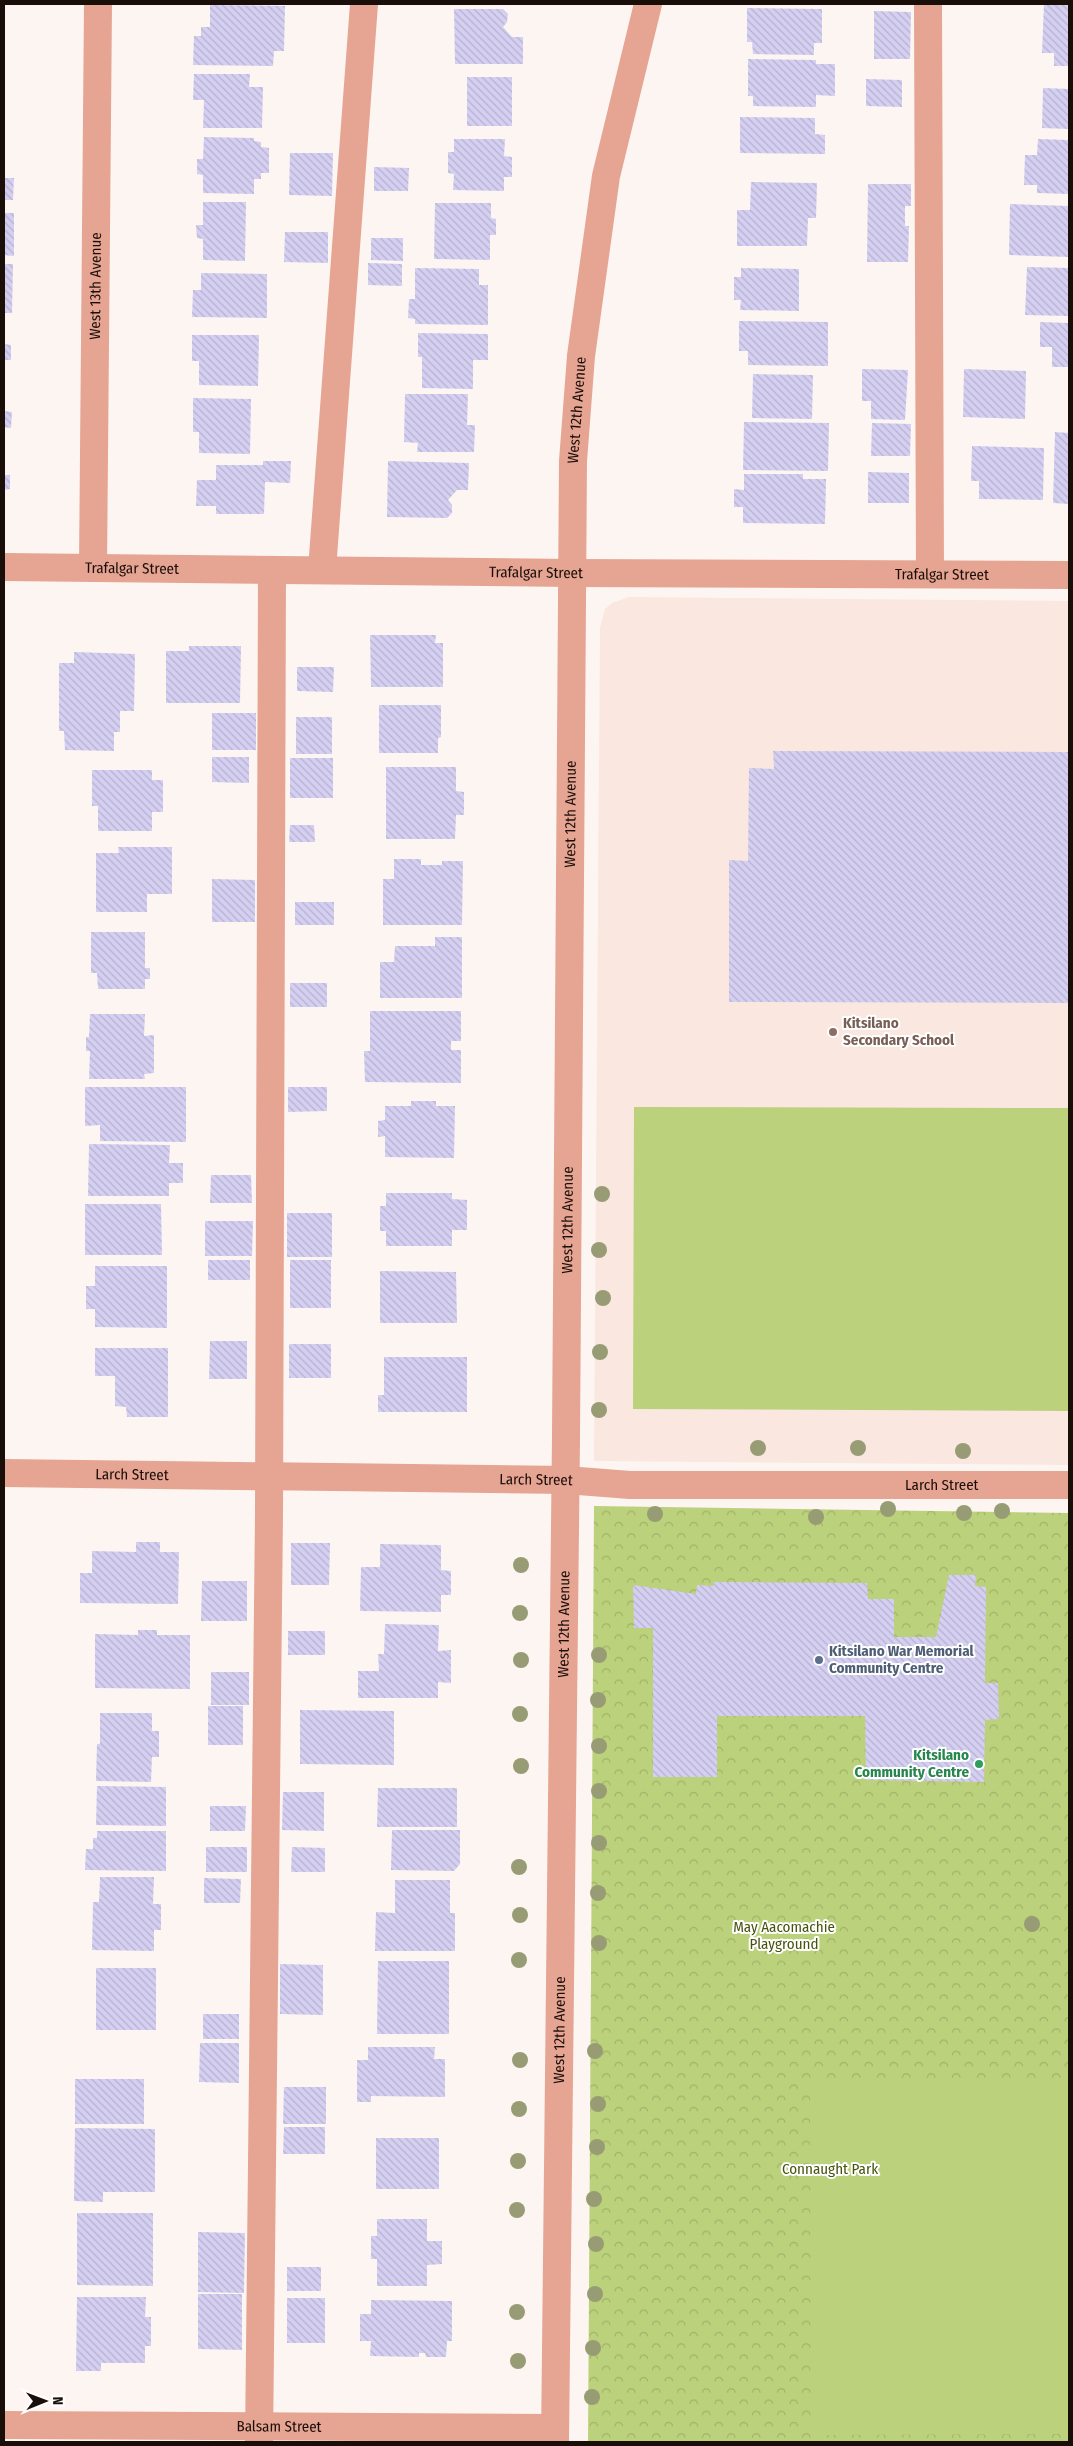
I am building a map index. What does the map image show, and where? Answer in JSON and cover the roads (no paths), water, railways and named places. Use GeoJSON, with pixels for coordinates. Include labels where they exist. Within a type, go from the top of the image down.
{"type":"FeatureCollection","features":[{"type":"Feature","properties":{"kind":"street","name":"West 13th Avenue"},"geometry":{"type":"LineString","coordinates":[[93,568],[98,4]]}},
{"type":"Feature","properties":{"kind":"street"},"geometry":{"type":"LineString","coordinates":[[322,570],[364,4]]}},
{"type":"Feature","properties":{"kind":"street","name":"West 12th Avenue"},"geometry":{"type":"LineString","coordinates":[[555,2435],[566,1480],[573,461],[581,356],[606,176],[648,4]]}},
{"type":"Feature","properties":{"kind":"street"},"geometry":{"type":"LineString","coordinates":[[928,4],[930,574]]}},
{"type":"Feature","properties":{"kind":"street","name":"Trafalgar Street"},"geometry":{"type":"LineString","coordinates":[[4,567],[572,573],[1069,575]]}},
{"type":"Feature","properties":{"kind":"street"},"geometry":{"type":"LineString","coordinates":[[259,2435],[269,1475],[272,570]]}},
{"type":"Feature","properties":{"kind":"street","name":"Larch Street"},"geometry":{"type":"LineString","coordinates":[[4,1473],[566,1480],[611,1485],[1069,1485]]}},
{"type":"Feature","properties":{"kind":"street","name":"Balsam Street"},"geometry":{"type":"LineString","coordinates":[[4,2425],[259,2435],[555,2435]]}},
{"type":"Feature","properties":{"kind":"place","name":"Kitsilano Secondary School"},"geometry":{"type":"Point","coordinates":[833,1032]}},
{"type":"Feature","properties":{"kind":"place","name":"Kitsilano War Memorial Community Centre"},"geometry":{"type":"Point","coordinates":[819,1660]}},
{"type":"Feature","properties":{"kind":"place","name":"Kitsilano Community Centre"},"geometry":{"type":"Point","coordinates":[979,1764]}},
{"type":"Feature","properties":{"kind":"park label","name":"May Aacomachie Playground"},"geometry":{"type":"Point","coordinates":[784,1936]}},
{"type":"Feature","properties":{"kind":"park label","name":"Connaught Park"},"geometry":{"type":"Point","coordinates":[830,2169]}}]}
